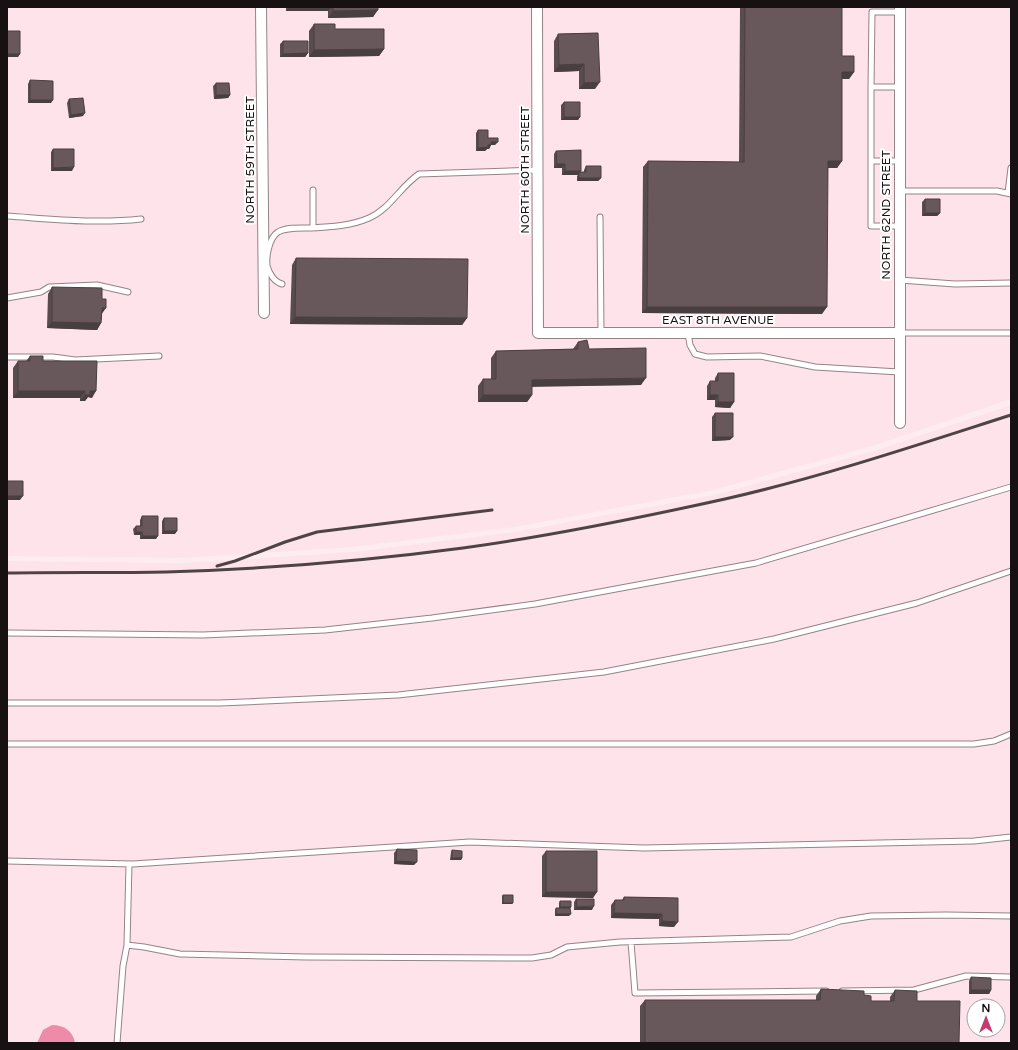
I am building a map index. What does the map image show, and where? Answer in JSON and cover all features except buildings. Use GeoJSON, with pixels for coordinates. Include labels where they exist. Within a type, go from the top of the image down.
{"type":"FeatureCollection","features":[{"type":"Feature","properties":{"kind":"street","name":"NORTH 59TH STREET"},"geometry":{"type":"LineString","coordinates":[[261,7],[264,313]]}},
{"type":"Feature","properties":{"kind":"street","name":"NORTH 60TH STREET"},"geometry":{"type":"LineString","coordinates":[[537,7],[538,333]]}},
{"type":"Feature","properties":{"kind":"street","name":"NORTH 62ND STREET"},"geometry":{"type":"LineString","coordinates":[[900,9],[900,423]]}},
{"type":"Feature","properties":{"kind":"street","name":"EAST 8TH AVENUE"},"geometry":{"type":"LineString","coordinates":[[538,333],[899,333]]}},
{"type":"Feature","properties":{"kind":"lane"},"geometry":{"type":"LineString","coordinates":[[899,226],[871,226],[871,87],[872,12],[900,9]]}},
{"type":"Feature","properties":{"kind":"lane"},"geometry":{"type":"LineString","coordinates":[[871,87],[900,87]]}},
{"type":"Feature","properties":{"kind":"lane"},"geometry":{"type":"LineString","coordinates":[[871,161],[899,161]]}},
{"type":"Feature","properties":{"kind":"lane"},"geometry":{"type":"LineString","coordinates":[[899,191],[997,191],[1009,193],[1011,168]]}},
{"type":"Feature","properties":{"kind":"lane"},"geometry":{"type":"LineString","coordinates":[[282,284],[272,277],[267,266],[270,242],[279,232],[289,229],[344,225],[369,218],[395,199],[408,182],[419,174],[538,170]]}},
{"type":"Feature","properties":{"kind":"lane"},"geometry":{"type":"LineString","coordinates":[[313,190],[313,228]]}},
{"type":"Feature","properties":{"kind":"lane"},"geometry":{"type":"LineString","coordinates":[[7,216],[114,222],[141,219]]}},
{"type":"Feature","properties":{"kind":"lane"},"geometry":{"type":"LineString","coordinates":[[600,217],[601,333]]}},
{"type":"Feature","properties":{"kind":"lane"},"geometry":{"type":"LineString","coordinates":[[899,280],[954,284],[1011,283]]}},
{"type":"Feature","properties":{"kind":"lane"},"geometry":{"type":"LineString","coordinates":[[7,298],[41,292],[49,287],[97,285],[128,292]]}},
{"type":"Feature","properties":{"kind":"lane"},"geometry":{"type":"LineString","coordinates":[[688,333],[690,345],[695,354],[706,358],[760,356],[815,367],[899,372]]}},
{"type":"Feature","properties":{"kind":"lane"},"geometry":{"type":"LineString","coordinates":[[899,333],[1011,333]]}},
{"type":"Feature","properties":{"kind":"lane"},"geometry":{"type":"LineString","coordinates":[[7,357],[53,357],[75,360],[159,356]]}},
{"type":"Feature","properties":{"kind":"lane"},"geometry":{"type":"LineString","coordinates":[[7,634],[202,635],[325,630],[432,618],[535,604],[756,563],[1011,487]]}},
{"type":"Feature","properties":{"kind":"lane"},"geometry":{"type":"LineString","coordinates":[[7,704],[220,703],[398,695],[604,672],[789,635],[917,603],[1011,571]]}},
{"type":"Feature","properties":{"kind":"lane"},"geometry":{"type":"LineString","coordinates":[[7,744],[974,744],[994,741],[1011,734]]}},
{"type":"Feature","properties":{"kind":"lane"},"geometry":{"type":"LineString","coordinates":[[7,861],[129,864],[470,842],[644,848],[974,841],[1011,837]]}},
{"type":"Feature","properties":{"kind":"lane"},"geometry":{"type":"LineString","coordinates":[[117,1043],[123,966],[127,945],[129,864]]}},
{"type":"Feature","properties":{"kind":"lane"},"geometry":{"type":"LineString","coordinates":[[127,945],[180,954],[478,959],[532,958],[551,955],[567,947],[631,942],[791,937],[840,921],[871,916],[1011,916]]}},
{"type":"Feature","properties":{"kind":"lane"},"geometry":{"type":"LineString","coordinates":[[631,942],[635,993],[914,990],[966,976],[1011,977]]}},
{"type":"Feature","properties":{"kind":"shaded area"},"geometry":{"type":"Polygon","coordinates":[[[7,7],[256,7],[258,319],[269,319],[267,7],[532,7],[533,339],[893,339],[895,430],[906,429],[904,333],[905,7],[1011,7],[1011,399],[876,445],[713,490],[515,527],[353,547],[184,558],[7,556],[7,7]]]}},
{"type":"Feature","properties":{"kind":"shaded area"},"geometry":{"type":"Polygon","coordinates":[[[543,7],[894,7],[893,327],[544,327],[543,7]]]}},
{"type":"Feature","properties":{"kind":"shaded area"},"geometry":{"type":"Polygon","coordinates":[[[1011,405],[1011,1043],[7,1043],[7,561],[184,563],[353,552],[515,532],[714,495],[877,450],[1011,405]]]}},
{"type":"Feature","properties":{"kind":"shaded area"},"geometry":{"type":"Polygon","coordinates":[[[52,1025],[60,1026],[70,1032],[75,1043],[37,1043],[43,1030],[52,1025]]]}},
{"type":"Feature","properties":{"kind":"railway"},"geometry":{"type":"LineString","coordinates":[[7,573],[166,572],[240,569],[389,557],[496,543],[628,520],[725,499],[797,481],[869,460],[1011,415]]}},
{"type":"Feature","properties":{"kind":"railway"},"geometry":{"type":"LineString","coordinates":[[217,566],[317,532],[492,510]]}}]}
